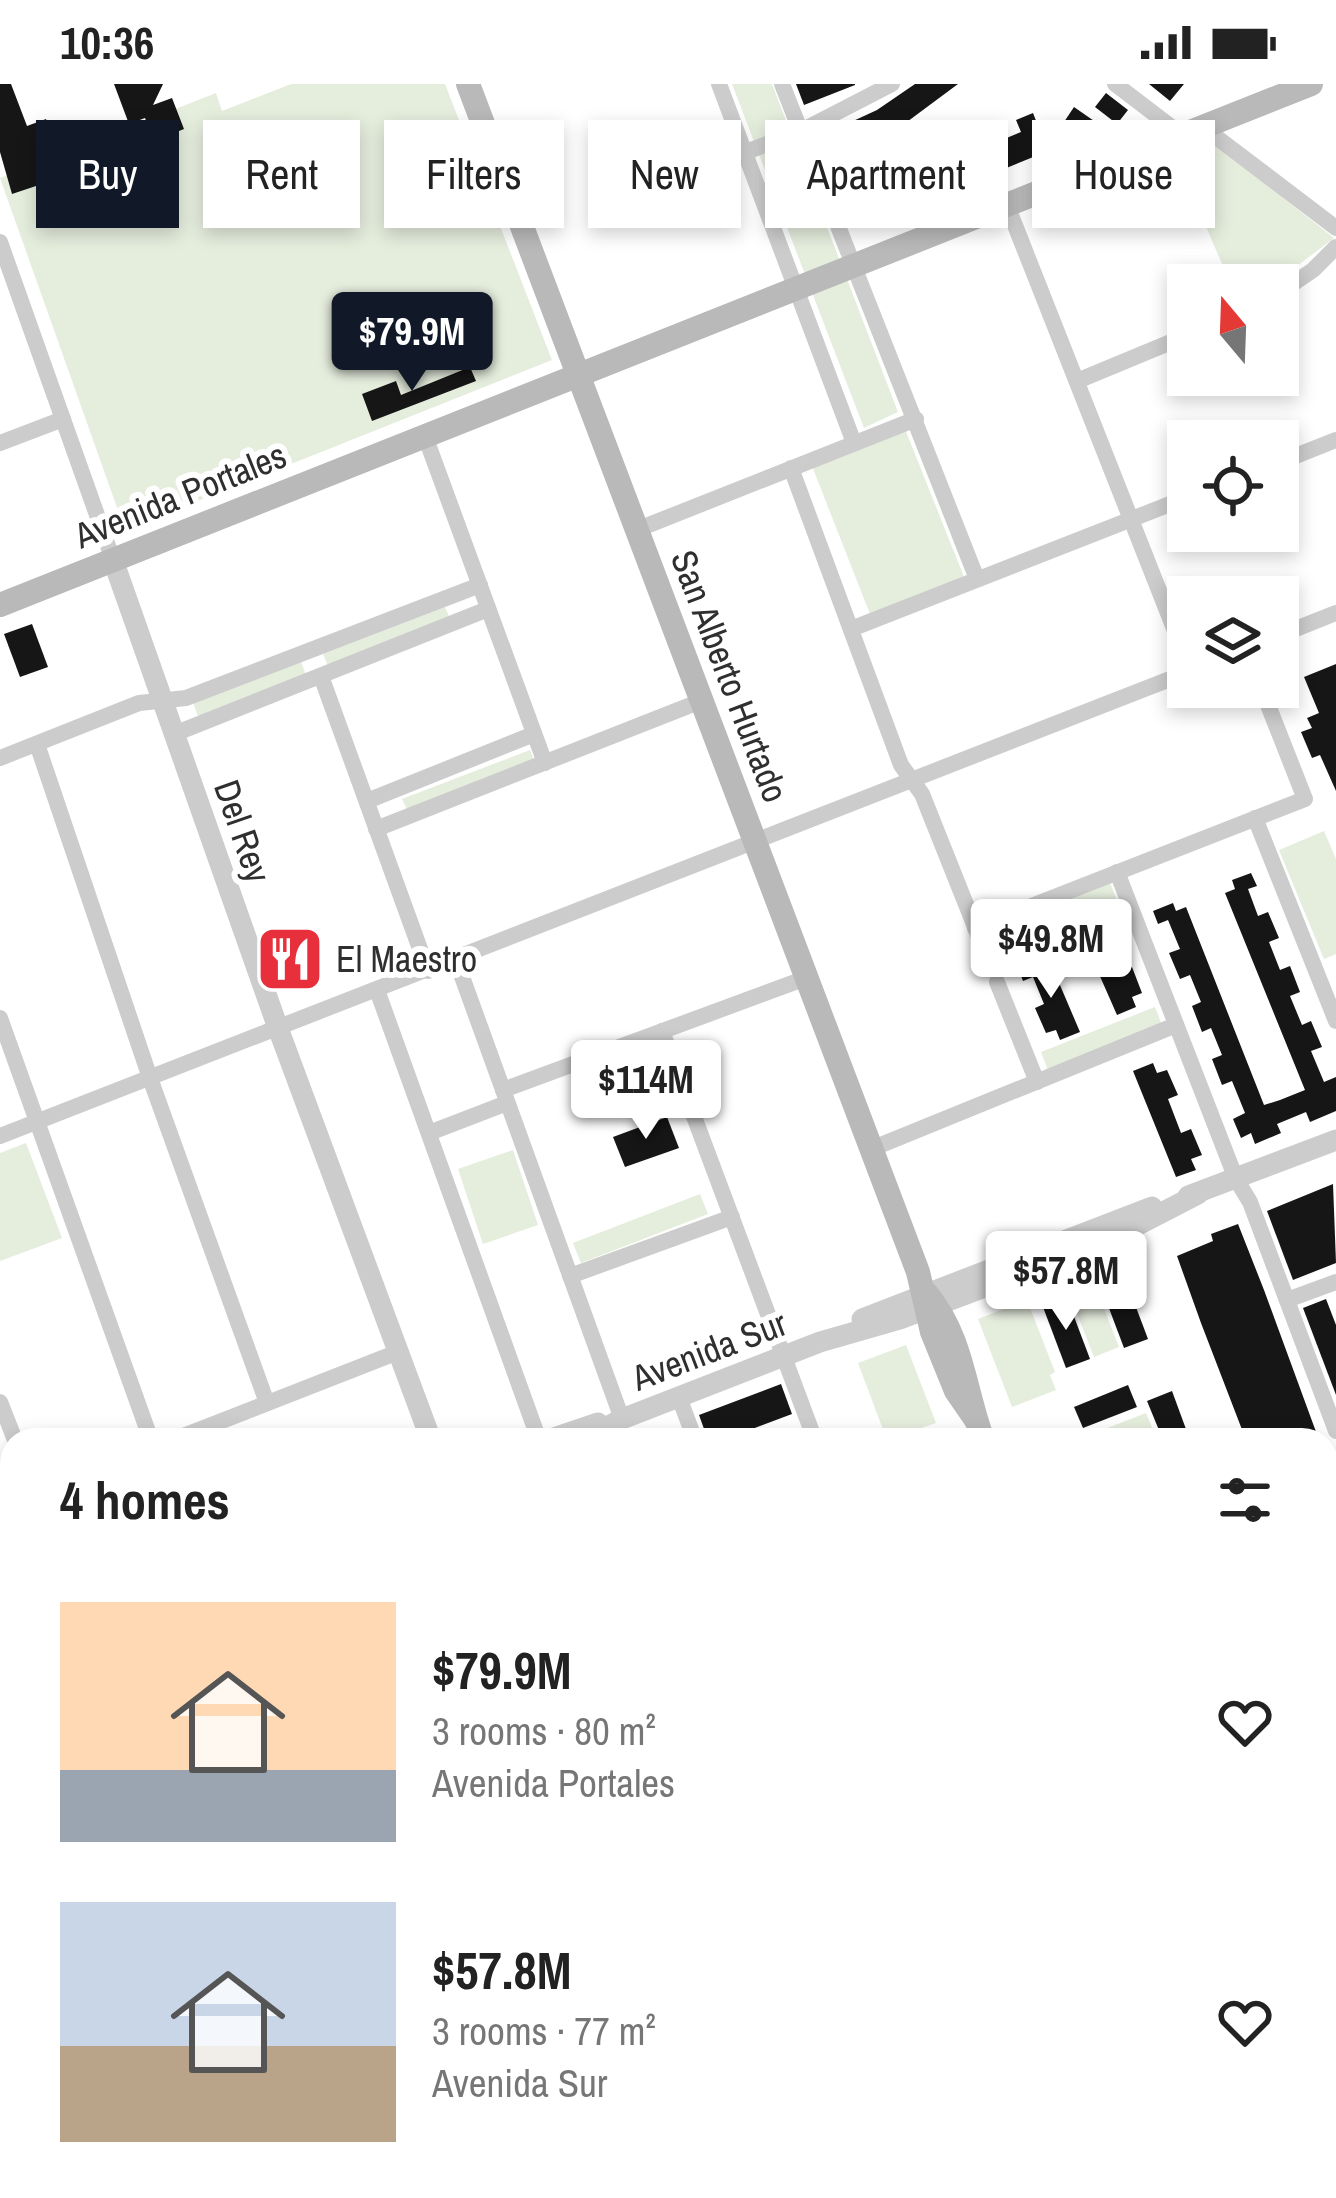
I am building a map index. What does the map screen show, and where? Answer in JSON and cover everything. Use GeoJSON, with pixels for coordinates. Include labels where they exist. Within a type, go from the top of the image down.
{"type":"FeatureCollection","features":[{"type":"Feature","properties":{"kind":"main road","name":"San Alberto Hurtado"},"geometry":{"type":"LineString","coordinates":[[468,84],[929,1303],[951,1381],[978,1428]]}},
{"type":"Feature","properties":{"kind":"main road","name":"Avenida Portales"},"geometry":{"type":"LineString","coordinates":[[1215,122],[1311,84]]}},
{"type":"Feature","properties":{"kind":"main road","name":"Avenida Portales"},"geometry":{"type":"LineString","coordinates":[[0,605],[948,228]]}},
{"type":"Feature","properties":{"kind":"street"},"geometry":{"type":"LineString","coordinates":[[719,84],[854,443]]}},
{"type":"Feature","properties":{"kind":"street"},"geometry":{"type":"LineString","coordinates":[[782,84],[797,120]]}},
{"type":"Feature","properties":{"kind":"street"},"geometry":{"type":"LineString","coordinates":[[819,120],[869,90],[892,84]]}},
{"type":"Feature","properties":{"kind":"street"},"geometry":{"type":"LineString","coordinates":[[1115,84],[1175,120]]}},
{"type":"Feature","properties":{"kind":"street"},"geometry":{"type":"LineString","coordinates":[[1256,106],[1271,84]]}},
{"type":"Feature","properties":{"kind":"street"},"geometry":{"type":"LineString","coordinates":[[741,156],[765,146]]}},
{"type":"Feature","properties":{"kind":"street"},"geometry":{"type":"LineString","coordinates":[[1215,146],[1336,228]]}},
{"type":"Feature","properties":{"kind":"street"},"geometry":{"type":"LineString","coordinates":[[1008,208],[1167,613]]}},
{"type":"Feature","properties":{"kind":"street"},"geometry":{"type":"LineString","coordinates":[[839,228],[977,579]]}},
{"type":"Feature","properties":{"kind":"street","name":"Del Rey"},"geometry":{"type":"LineString","coordinates":[[0,242],[278,1028],[426,1428]]}},
{"type":"Feature","properties":{"kind":"street"},"geometry":{"type":"LineString","coordinates":[[1299,280],[1336,247]]}},
{"type":"Feature","properties":{"kind":"street"},"geometry":{"type":"LineString","coordinates":[[1077,381],[1167,344]]}},
{"type":"Feature","properties":{"kind":"street"},"geometry":{"type":"LineString","coordinates":[[636,530],[916,418]]}},
{"type":"Feature","properties":{"kind":"street"},"geometry":{"type":"LineString","coordinates":[[0,443],[63,419]]}},
{"type":"Feature","properties":{"kind":"street"},"geometry":{"type":"LineString","coordinates":[[425,436],[544,763]]}},
{"type":"Feature","properties":{"kind":"street"},"geometry":{"type":"LineString","coordinates":[[1299,455],[1336,440]]}},
{"type":"Feature","properties":{"kind":"street"},"geometry":{"type":"LineString","coordinates":[[791,468],[901,765],[922,794],[989,962]]}},
{"type":"Feature","properties":{"kind":"street"},"geometry":{"type":"LineString","coordinates":[[850,628],[1167,505]]}},
{"type":"Feature","properties":{"kind":"street"},"geometry":{"type":"LineString","coordinates":[[0,758],[139,704],[186,698],[480,585]]}},
{"type":"Feature","properties":{"kind":"street"},"geometry":{"type":"LineString","coordinates":[[174,734],[488,609]]}},
{"type":"Feature","properties":{"kind":"street"},"geometry":{"type":"LineString","coordinates":[[1299,628],[1336,613]]}},
{"type":"Feature","properties":{"kind":"street"},"geometry":{"type":"LineString","coordinates":[[321,676],[428,971]]}},
{"type":"Feature","properties":{"kind":"street"},"geometry":{"type":"LineString","coordinates":[[0,1136],[754,843],[1167,677]]}},
{"type":"Feature","properties":{"kind":"street"},"geometry":{"type":"LineString","coordinates":[[376,829],[701,701]]}},
{"type":"Feature","properties":{"kind":"street"},"geometry":{"type":"LineString","coordinates":[[975,928],[1305,799],[1269,708]]}},
{"type":"Feature","properties":{"kind":"street"},"geometry":{"type":"LineString","coordinates":[[367,801],[534,734]]}},
{"type":"Feature","properties":{"kind":"street"},"geometry":{"type":"LineString","coordinates":[[37,744],[267,1403]]}},
{"type":"Feature","properties":{"kind":"street"},"geometry":{"type":"LineString","coordinates":[[1255,818],[1329,981],[1336,1021]]}},
{"type":"Feature","properties":{"kind":"street"},"geometry":{"type":"LineString","coordinates":[[1118,872],[1235,1179],[1250,1202],[1330,1400]]}},
{"type":"Feature","properties":{"kind":"street"},"geometry":{"type":"LineString","coordinates":[[455,960],[622,1419]]}},
{"type":"Feature","properties":{"kind":"street"},"geometry":{"type":"LineString","coordinates":[[429,1133],[662,1031],[806,978]]}},
{"type":"Feature","properties":{"kind":"street"},"geometry":{"type":"LineString","coordinates":[[997,982],[1037,1082]]}},
{"type":"Feature","properties":{"kind":"street"},"geometry":{"type":"LineString","coordinates":[[377,990],[535,1428]]}},
{"type":"Feature","properties":{"kind":"street"},"geometry":{"type":"LineString","coordinates":[[0,1018],[147,1428]]}},
{"type":"Feature","properties":{"kind":"street"},"geometry":{"type":"LineString","coordinates":[[871,1149],[1176,1025]]}},
{"type":"Feature","properties":{"kind":"street"},"geometry":{"type":"LineString","coordinates":[[662,1031],[811,1428]]}},
{"type":"Feature","properties":{"kind":"street","name":"Avenida Sur"},"geometry":{"type":"LineString","coordinates":[[590,1428],[820,1342],[855,1322],[929,1303],[1148,1208],[1198,1194],[1336,1140]]}},
{"type":"Feature","properties":{"kind":"street"},"geometry":{"type":"LineString","coordinates":[[570,1276],[731,1217]]}},
{"type":"Feature","properties":{"kind":"street"},"geometry":{"type":"LineString","coordinates":[[1287,1300],[1336,1282]]}},
{"type":"Feature","properties":{"kind":"street"},"geometry":{"type":"LineString","coordinates":[[203,1428],[398,1352]]}},
{"type":"Feature","properties":{"kind":"street"},"geometry":{"type":"LineString","coordinates":[[679,1397],[691,1428]]}},
{"type":"Feature","properties":{"kind":"street","name":"Avenida Sur"},"geometry":{"type":"LineString","coordinates":[[605,1428],[622,1419]]}},
{"type":"Feature","properties":{"kind":"green space"},"geometry":{"type":"Polygon","coordinates":[[[291,84],[445,84],[459,120],[384,120],[384,228],[501,228],[552,360],[125,530],[0,178],[36,164],[36,228],[179,228],[179,120],[147,120],[216,93],[222,111],[291,84]]]}},
{"type":"Feature","properties":{"kind":"green space"},"geometry":{"type":"Polygon","coordinates":[[[732,84],[772,84],[786,120],[765,120],[765,170],[732,84]]]}},
{"type":"Feature","properties":{"kind":"green space"},"geometry":{"type":"Polygon","coordinates":[[[1215,145],[1334,238],[1299,265],[1222,264],[1207,228],[1215,228],[1215,145]]]}},
{"type":"Feature","properties":{"kind":"green space"},"geometry":{"type":"Polygon","coordinates":[[[787,228],[827,228],[898,412],[864,428],[787,228]]]}},
{"type":"Feature","properties":{"kind":"green space"},"geometry":{"type":"Polygon","coordinates":[[[905,429],[964,577],[870,614],[812,466],[905,429]]]}},
{"type":"Feature","properties":{"kind":"green space"},"geometry":{"type":"Polygon","coordinates":[[[445,607],[451,621],[329,668],[323,654],[445,607]]]}},
{"type":"Feature","properties":{"kind":"green space"},"geometry":{"type":"Polygon","coordinates":[[[301,662],[306,675],[198,716],[193,703],[301,662]]]}},
{"type":"Feature","properties":{"kind":"green space"},"geometry":{"type":"Polygon","coordinates":[[[530,750],[535,763],[408,812],[402,799],[530,750]]]}},
{"type":"Feature","properties":{"kind":"green space"},"geometry":{"type":"Polygon","coordinates":[[[1324,831],[1336,859],[1336,954],[1324,959],[1279,850],[1324,831]]]}},
{"type":"Feature","properties":{"kind":"green space"},"geometry":{"type":"Polygon","coordinates":[[[1110,883],[1125,919],[1008,965],[994,929],[1110,883]]]}},
{"type":"Feature","properties":{"kind":"green space"},"geometry":{"type":"Polygon","coordinates":[[[1155,1007],[1163,1028],[1049,1073],[1041,1052],[1155,1007]]]}},
{"type":"Feature","properties":{"kind":"green space"},"geometry":{"type":"Polygon","coordinates":[[[26,1143],[62,1238],[0,1261],[0,1153],[26,1143]]]}},
{"type":"Feature","properties":{"kind":"green space"},"geometry":{"type":"Polygon","coordinates":[[[513,1150],[538,1225],[483,1244],[458,1169],[513,1150]]]}},
{"type":"Feature","properties":{"kind":"green space"},"geometry":{"type":"Polygon","coordinates":[[[700,1194],[708,1214],[581,1263],[573,1243],[700,1194]]]}},
{"type":"Feature","properties":{"kind":"green space"},"geometry":{"type":"Polygon","coordinates":[[[1096,1288],[1119,1347],[1094,1357],[1071,1298],[1096,1288]]]}},
{"type":"Feature","properties":{"kind":"green space"},"geometry":{"type":"Polygon","coordinates":[[[1027,1300],[1055,1372],[1050,1375],[1056,1390],[1012,1407],[978,1319],[1027,1300]]]}},
{"type":"Feature","properties":{"kind":"green space"},"geometry":{"type":"Polygon","coordinates":[[[906,1345],[936,1423],[922,1428],[882,1428],[858,1363],[906,1345]]]}},
{"type":"Feature","properties":{"kind":"green space"},"geometry":{"type":"Polygon","coordinates":[[[1146,1413],[1152,1428],[1107,1428],[1146,1413]]]}},
{"type":"Feature","properties":{"kind":"building"},"geometry":{"type":"Polygon","coordinates":[[[0,84],[11,84],[27,126],[36,123],[36,186],[12,194],[0,152],[0,84]]]}},
{"type":"Feature","properties":{"kind":"building"},"geometry":{"type":"Polygon","coordinates":[[[114,84],[163,84],[153,105],[172,98],[184,129],[179,131],[179,120],[128,120],[114,84]]]}},
{"type":"Feature","properties":{"kind":"building"},"geometry":{"type":"Polygon","coordinates":[[[796,84],[855,84],[855,85],[804,105],[796,84]]]}},
{"type":"Feature","properties":{"kind":"building"},"geometry":{"type":"Polygon","coordinates":[[[915,84],[958,84],[910,120],[855,120],[915,84]]]}},
{"type":"Feature","properties":{"kind":"building"},"geometry":{"type":"Polygon","coordinates":[[[1149,84],[1184,84],[1170,101],[1149,84]]]}},
{"type":"Feature","properties":{"kind":"building"},"geometry":{"type":"Polygon","coordinates":[[[1106,93],[1128,110],[1120,120],[1112,120],[1095,107],[1106,93]]]}},
{"type":"Feature","properties":{"kind":"building"},"geometry":{"type":"Polygon","coordinates":[[[1074,107],[1093,120],[1065,120],[1074,107]]]}},
{"type":"Feature","properties":{"kind":"building"},"geometry":{"type":"Polygon","coordinates":[[[1033,113],[1032,158],[1008,167],[1008,137],[1021,132],[1016,120],[1033,113]]]}},
{"type":"Feature","properties":{"kind":"building"},"geometry":{"type":"Polygon","coordinates":[[[470,367],[476,381],[372,421],[362,394],[396,381],[401,395],[470,367]]]}},
{"type":"Feature","properties":{"kind":"building"},"geometry":{"type":"Polygon","coordinates":[[[32,624],[48,667],[20,677],[4,634],[32,624]]]}},
{"type":"Feature","properties":{"kind":"building"},"geometry":{"type":"Polygon","coordinates":[[[1336,664],[1336,791],[1320,755],[1312,758],[1301,732],[1312,728],[1307,718],[1319,713],[1304,677],[1336,664]]]}},
{"type":"Feature","properties":{"kind":"building"},"geometry":{"type":"Polygon","coordinates":[[[1251,873],[1257,886],[1248,889],[1258,916],[1268,912],[1279,938],[1269,942],[1280,970],[1290,966],[1300,992],[1290,996],[1302,1025],[1311,1021],[1322,1047],[1311,1051],[1324,1082],[1336,1077],[1336,1111],[1310,1122],[1306,1112],[1277,1124],[1281,1133],[1255,1144],[1251,1133],[1241,1138],[1233,1119],[1245,1113],[1232,1081],[1222,1085],[1212,1059],[1222,1055],[1211,1028],[1202,1032],[1192,1006],[1201,1002],[1190,975],[1180,979],[1169,953],[1180,949],[1168,920],[1158,924],[1153,911],[1173,903],[1176,911],[1186,907],[1264,1105],[1280,1100],[1305,1090],[1225,893],[1235,889],[1232,880],[1251,873]]]}},
{"type":"Feature","properties":{"kind":"building"},"geometry":{"type":"Polygon","coordinates":[[[1115,928],[1120,942],[1111,945],[1122,971],[1132,967],[1142,993],[1132,997],[1136,1007],[1117,1015],[1088,949],[1098,944],[1095,936],[1115,928]]]}},
{"type":"Feature","properties":{"kind":"building"},"geometry":{"type":"Polygon","coordinates":[[[1037,960],[1041,968],[1051,964],[1080,1032],[1060,1040],[1056,1030],[1046,1033],[1035,1008],[1044,1004],[1033,977],[1023,981],[1018,968],[1037,960]]]}},
{"type":"Feature","properties":{"kind":"building"},"geometry":{"type":"Polygon","coordinates":[[[1153,1063],[1157,1073],[1167,1070],[1178,1095],[1168,1099],[1181,1133],[1191,1129],[1202,1155],[1191,1159],[1196,1170],[1176,1177],[1133,1071],[1153,1063]]]}},
{"type":"Feature","properties":{"kind":"building"},"geometry":{"type":"Polygon","coordinates":[[[667,1117],[679,1148],[625,1167],[613,1137],[667,1117]]]}},
{"type":"Feature","properties":{"kind":"building"},"geometry":{"type":"Polygon","coordinates":[[[1333,1184],[1336,1263],[1293,1280],[1267,1211],[1333,1184]]]}},
{"type":"Feature","properties":{"kind":"building"},"geometry":{"type":"Polygon","coordinates":[[[1238,1224],[1315,1428],[1241,1428],[1177,1256],[1213,1241],[1211,1234],[1238,1224]]]}},
{"type":"Feature","properties":{"kind":"building"},"geometry":{"type":"Polygon","coordinates":[[[1125,1278],[1148,1339],[1124,1348],[1101,1287],[1125,1278]]]}},
{"type":"Feature","properties":{"kind":"building"},"geometry":{"type":"Polygon","coordinates":[[[1067,1298],[1090,1359],[1066,1368],[1043,1307],[1067,1298]]]}},
{"type":"Feature","properties":{"kind":"building"},"geometry":{"type":"Polygon","coordinates":[[[1326,1299],[1336,1325],[1336,1395],[1303,1308],[1326,1299]]]}},
{"type":"Feature","properties":{"kind":"building"},"geometry":{"type":"Polygon","coordinates":[[[781,1384],[792,1414],[755,1428],[704,1428],[699,1415],[781,1384]]]}},
{"type":"Feature","properties":{"kind":"building"},"geometry":{"type":"Polygon","coordinates":[[[1128,1385],[1137,1407],[1083,1428],[1074,1407],[1128,1385]]]}},
{"type":"Feature","properties":{"kind":"building"},"geometry":{"type":"Polygon","coordinates":[[[1172,1391],[1186,1428],[1158,1428],[1147,1401],[1172,1391]]]}},
{"type":"Feature","properties":{"kind":"place","name":"El Maestro"},"geometry":{"type":"Point","coordinates":[290,959]}}]}
